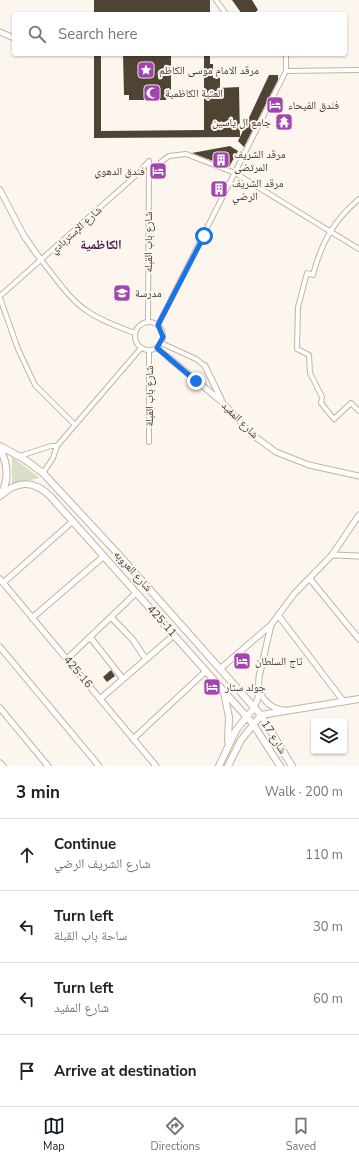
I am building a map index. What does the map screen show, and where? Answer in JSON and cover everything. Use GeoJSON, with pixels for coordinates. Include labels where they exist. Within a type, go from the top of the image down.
{"type":"FeatureCollection","features":[{"type":"Feature","properties":{"kind":"street"},"geometry":{"type":"LineString","coordinates":[[216,0],[225,12]]}},
{"type":"Feature","properties":{"kind":"street"},"geometry":{"type":"LineString","coordinates":[[0,32],[12,37]]}},
{"type":"Feature","properties":{"kind":"street"},"geometry":{"type":"LineString","coordinates":[[158,325],[286,72],[286,56]]}},
{"type":"Feature","properties":{"kind":"street"},"geometry":{"type":"LineString","coordinates":[[286,72],[359,70]]}},
{"type":"Feature","properties":{"kind":"street"},"geometry":{"type":"LineString","coordinates":[[161,162],[169,156],[186,154],[236,173],[359,249]]}},
{"type":"Feature","properties":{"kind":"street","name":"شارع الإستربادي"},"geometry":{"type":"LineString","coordinates":[[0,297],[149,162]]}},
{"type":"Feature","properties":{"kind":"street","name":"شارع باب القبله"},"geometry":{"type":"LineString","coordinates":[[148,322],[149,162]]}},
{"type":"Feature","properties":{"kind":"street"},"geometry":{"type":"LineString","coordinates":[[0,190],[24,236],[65,290],[86,310],[111,325],[135,333]]}},
{"type":"Feature","properties":{"kind":"street"},"geometry":{"type":"LineString","coordinates":[[359,199],[344,213],[330,231],[318,255],[313,275],[306,273],[298,307],[297,348],[309,355],[310,373],[322,397],[321,403],[334,419],[351,403],[359,411]]}},
{"type":"Feature","properties":{"kind":"street"},"geometry":{"type":"LineString","coordinates":[[0,297],[18,349],[35,384],[74,424]]}},
{"type":"Feature","properties":{"kind":"street"},"geometry":{"type":"LineString","coordinates":[[148,322],[158,325],[162,332],[161,342],[157,348],[149,350],[141,348],[136,342],[135,333],[140,325],[148,322]]}},
{"type":"Feature","properties":{"kind":"street"},"geometry":{"type":"LineString","coordinates":[[161,342],[196,359],[205,366],[222,402]]}},
{"type":"Feature","properties":{"kind":"street"},"geometry":{"type":"LineString","coordinates":[[43,473],[53,458],[57,446],[74,424],[141,348]]}},
{"type":"Feature","properties":{"kind":"street","name":"شارع المفيد"},"geometry":{"type":"LineString","coordinates":[[157,348],[222,402],[250,433],[276,452],[309,465],[359,476]]}},
{"type":"Feature","properties":{"kind":"street","name":"شارع باب القبلة"},"geometry":{"type":"LineString","coordinates":[[149,350],[149,442]]}},
{"type":"Feature","properties":{"kind":"street","name":"شارع العروبه"},"geometry":{"type":"LineString","coordinates":[[0,446],[20,456],[43,473],[119,555],[254,708]]}},
{"type":"Feature","properties":{"kind":"street"},"geometry":{"type":"LineString","coordinates":[[20,456],[51,446],[57,446]]}},
{"type":"Feature","properties":{"kind":"street","name":"425-11"},"geometry":{"type":"LineString","coordinates":[[0,450],[6,482],[1,495]]}},
{"type":"Feature","properties":{"kind":"street","name":"425-11"},"geometry":{"type":"LineString","coordinates":[[1,495],[13,486],[35,485],[51,497],[246,716]]}},
{"type":"Feature","properties":{"kind":"street"},"geometry":{"type":"LineString","coordinates":[[221,668],[271,625],[278,615],[332,555],[359,515]]}},
{"type":"Feature","properties":{"kind":"street"},"geometry":{"type":"LineString","coordinates":[[2,581],[73,521]]}},
{"type":"Feature","properties":{"kind":"street"},"geometry":{"type":"LineString","coordinates":[[332,555],[359,556]]}},
{"type":"Feature","properties":{"kind":"street"},"geometry":{"type":"LineString","coordinates":[[32,618],[104,556]]}},
{"type":"Feature","properties":{"kind":"street"},"geometry":{"type":"LineString","coordinates":[[310,579],[359,639]]}},
{"type":"Feature","properties":{"kind":"street","name":"425-16"},"geometry":{"type":"LineString","coordinates":[[2,581],[156,766]]}},
{"type":"Feature","properties":{"kind":"street"},"geometry":{"type":"LineString","coordinates":[[67,659],[136,593]]}},
{"type":"Feature","properties":{"kind":"street"},"geometry":{"type":"LineString","coordinates":[[278,615],[344,702]]}},
{"type":"Feature","properties":{"kind":"street"},"geometry":{"type":"LineString","coordinates":[[111,617],[133,640],[145,658]]}},
{"type":"Feature","properties":{"kind":"street"},"geometry":{"type":"LineString","coordinates":[[218,766],[228,744],[246,716],[254,708],[259,677],[271,625]]}},
{"type":"Feature","properties":{"kind":"street"},"geometry":{"type":"LineString","coordinates":[[100,699],[145,658],[174,635]]}},
{"type":"Feature","properties":{"kind":"street"},"geometry":{"type":"LineString","coordinates":[[90,637],[123,678]]}},
{"type":"Feature","properties":{"kind":"street"},"geometry":{"type":"LineString","coordinates":[[0,647],[99,766]]}},
{"type":"Feature","properties":{"kind":"street"},"geometry":{"type":"LineString","coordinates":[[133,739],[206,671]]}},
{"type":"Feature","properties":{"kind":"street"},"geometry":{"type":"LineString","coordinates":[[258,689],[264,699],[273,707],[288,711]]}},
{"type":"Feature","properties":{"kind":"street"},"geometry":{"type":"LineString","coordinates":[[224,691],[228,717],[228,744]]}},
{"type":"Feature","properties":{"kind":"street"},"geometry":{"type":"LineString","coordinates":[[228,766],[241,740],[261,715],[359,699]]}},
{"type":"Feature","properties":{"kind":"street"},"geometry":{"type":"LineString","coordinates":[[0,708],[48,766]]}},
{"type":"Feature","properties":{"kind":"street","name":"شارع 17"},"geometry":{"type":"LineString","coordinates":[[254,708],[261,715],[292,766]]}},
{"type":"Feature","properties":{"kind":"street","name":"شارع 17"},"geometry":{"type":"LineString","coordinates":[[246,716],[253,724],[280,766]]}},
{"type":"Feature","properties":{"kind":"street"},"geometry":{"type":"LineString","coordinates":[[0,763],[3,766]]}},
{"type":"Feature","properties":{"kind":"green space"},"geometry":{"type":"Polygon","coordinates":[[[12,457],[40,478],[12,484],[12,457]]]}},
{"type":"Feature","properties":{"kind":"building"},"geometry":{"type":"Polygon","coordinates":[[[94,0],[210,0],[210,12],[94,12],[94,0]]]}},
{"type":"Feature","properties":{"kind":"building"},"geometry":{"type":"Polygon","coordinates":[[[232,0],[252,0],[258,10],[256,12],[241,12],[232,0]]]}},
{"type":"Feature","properties":{"kind":"building"},"geometry":{"type":"Polygon","coordinates":[[[94,56],[101,56],[101,131],[204,130],[204,56],[210,56],[210,64],[213,64],[213,78],[220,78],[220,88],[239,87],[240,137],[94,138],[94,56]]]}},
{"type":"Feature","properties":{"kind":"building"},"geometry":{"type":"Polygon","coordinates":[[[123,56],[171,56],[171,94],[166,94],[166,100],[129,100],[129,95],[124,95],[123,56]]]}},
{"type":"Feature","properties":{"kind":"building"},"geometry":{"type":"Polygon","coordinates":[[[269,75],[278,75],[278,80],[244,147],[238,141],[269,75]]]}},
{"type":"Feature","properties":{"kind":"building","name":"مرقد الشريف المرتضى"},"geometry":{"type":"Polygon","coordinates":[[[230,146],[238,151],[229,167],[192,153],[230,146]]]}},
{"type":"Feature","properties":{"kind":"building","name":"مرقد الشريف الرضي"},"geometry":{"type":"Polygon","coordinates":[[[213,184],[224,186],[219,196],[211,193],[213,184]]]}},
{"type":"Feature","properties":{"kind":"building"},"geometry":{"type":"Polygon","coordinates":[[[111,670],[115,676],[107,682],[103,677],[111,670]]]}},
{"type":"Feature","properties":{"kind":"place","name":"مرقد الامام موسى الكاظم"},"geometry":{"type":"Point","coordinates":[146,70]}},
{"type":"Feature","properties":{"kind":"place","name":"العتبة الكاظمية"},"geometry":{"type":"Point","coordinates":[152,93]}},
{"type":"Feature","properties":{"kind":"place","name":"فندق الفيحاء"},"geometry":{"type":"Point","coordinates":[275,105]}},
{"type":"Feature","properties":{"kind":"place","name":"جامع ال ياسين"},"geometry":{"type":"Point","coordinates":[284,122]}},
{"type":"Feature","properties":{"kind":"place","name":"مرقد الشريف المرتضى"},"geometry":{"type":"Point","coordinates":[221,160]}},
{"type":"Feature","properties":{"kind":"place","name":"فندق الدهوي"},"geometry":{"type":"Point","coordinates":[158,171]}},
{"type":"Feature","properties":{"kind":"place","name":"مرقد الشريف الرضي"},"geometry":{"type":"Point","coordinates":[219,189]}},
{"type":"Feature","properties":{"kind":"place","name":"مدرسة"},"geometry":{"type":"Point","coordinates":[122,293]}},
{"type":"Feature","properties":{"kind":"place","name":"تاج السلطان"},"geometry":{"type":"Point","coordinates":[242,661]}},
{"type":"Feature","properties":{"kind":"place","name":"جولد ستار"},"geometry":{"type":"Point","coordinates":[212,687]}},
{"type":"Feature","properties":{"kind":"district","name":"الكاظمية"},"geometry":{"type":"Point","coordinates":[101,245]}},
{"type":"Feature","properties":{"kind":"route"},"geometry":{"type":"LineString","coordinates":[[196,381],[157,348],[163,337],[161,328],[158,325],[204,236]]}}]}
